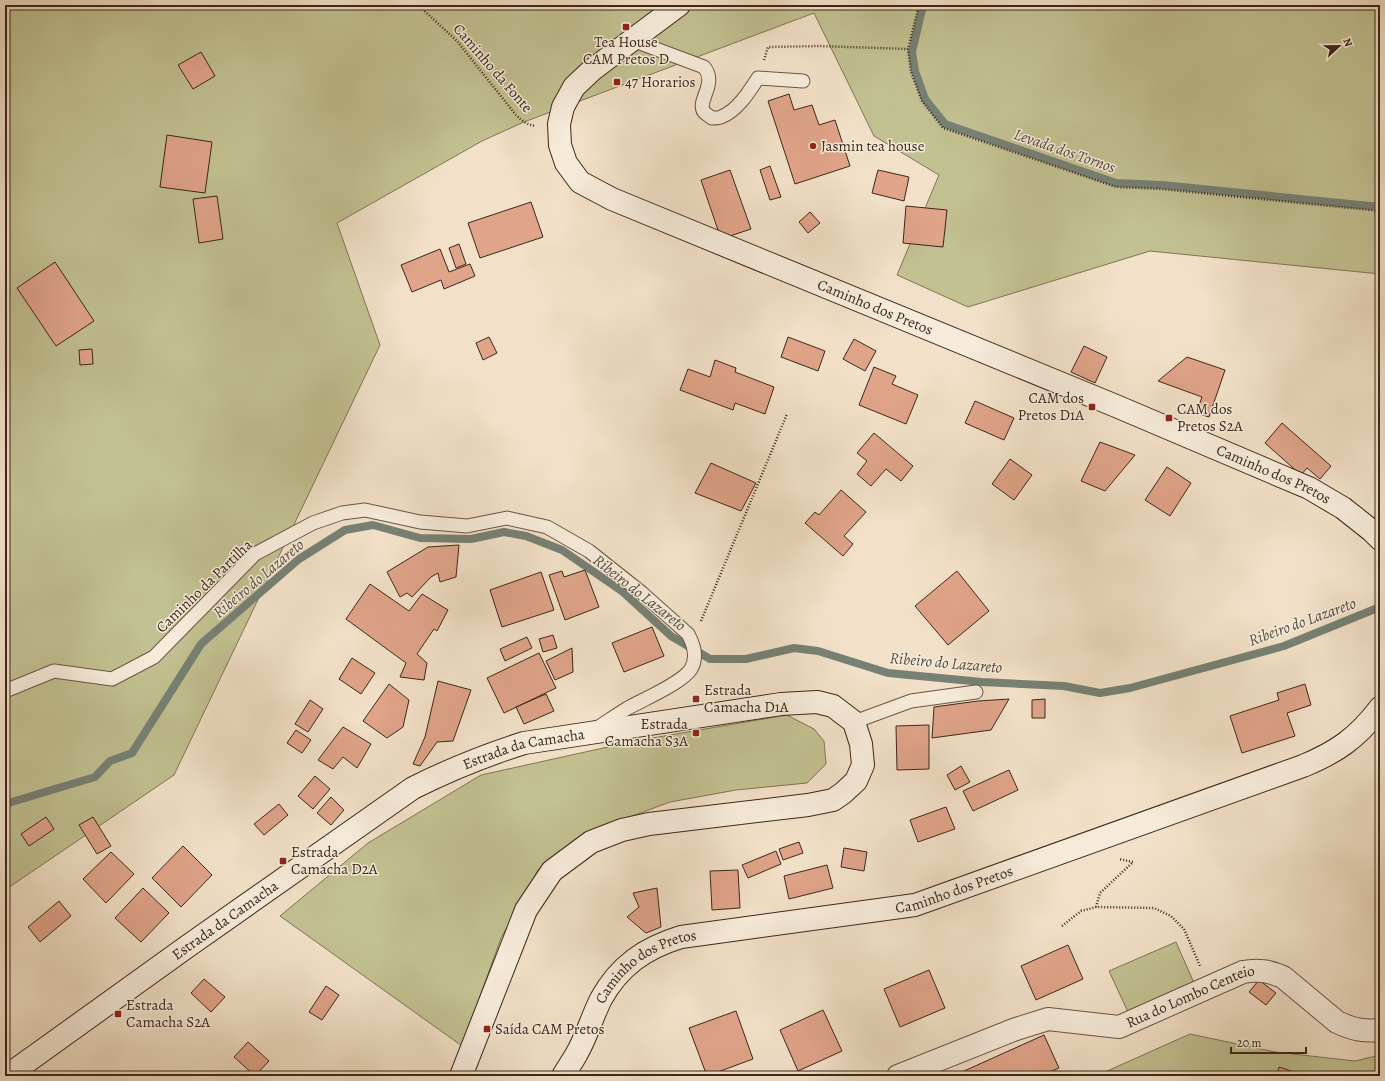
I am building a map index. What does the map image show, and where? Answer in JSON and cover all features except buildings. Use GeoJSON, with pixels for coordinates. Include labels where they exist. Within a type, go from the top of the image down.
{"type":"FeatureCollection","features":[{"type":"Feature","properties":{"kind":"main road","name":"Caminho dos Pretos"},"geometry":{"type":"LineString","coordinates":[[679,5],[592,70],[574,87],[563,107],[559,124],[560,145],[566,163],[580,182],[612,199],[1116,406],[1308,488],[1343,508],[1372,530],[1380,539]]}},
{"type":"Feature","properties":{"kind":"main road","name":"Estrada da Camacha"},"geometry":{"type":"LineString","coordinates":[[7,1076],[194,941],[413,788],[448,771],[490,754],[524,743],[752,708],[802,702],[817,702],[833,706],[854,722]]}},
{"type":"Feature","properties":{"kind":"main road","name":"Caminho dos Pretos"},"geometry":{"type":"LineString","coordinates":[[563,1076],[576,1055],[609,986],[619,973],[631,962],[646,951],[663,943],[681,937],[915,906],[1200,804],[1314,761],[1351,740],[1380,708]]}},
{"type":"Feature","properties":{"kind":"main road"},"geometry":{"type":"LineString","coordinates":[[461,1076],[526,910],[552,871],[591,842],[622,830],[649,824],[808,805],[833,800],[843,794],[856,782],[863,765],[861,744],[854,722]]}},
{"type":"Feature","properties":{"kind":"main road","name":"Rua do Lombo Centeio"},"geometry":{"type":"LineString","coordinates":[[898,1076],[1016,1029],[1048,1019],[1119,1027],[1243,972],[1252,970],[1273,972],[1283,977],[1337,1022],[1359,1030],[1380,1030]]}},
{"type":"Feature","properties":{"kind":"lane"},"geometry":{"type":"LineString","coordinates":[[632,40],[704,67],[709,73],[710,80],[702,107],[704,112],[712,118],[721,117],[734,109],[748,93],[758,78],[803,81]]}},
{"type":"Feature","properties":{"kind":"lane","name":"Caminho da Partilha"},"geometry":{"type":"LineString","coordinates":[[5,691],[54,671],[112,679],[154,657],[255,554],[313,522],[342,513],[365,510],[420,522],[467,526],[507,518],[547,527],[589,551],[642,593],[688,634],[692,641],[696,655],[691,669],[680,679],[627,709],[588,734]]}},
{"type":"Feature","properties":{"kind":"lane"},"geometry":{"type":"LineString","coordinates":[[854,722],[911,700],[976,692]]}},
{"type":"Feature","properties":{"kind":"path","name":"Caminho da Fonte"},"geometry":{"type":"LineString","coordinates":[[418,5],[457,42],[516,115],[531,126],[540,127],[559,124]]}},
{"type":"Feature","properties":{"kind":"path"},"geometry":{"type":"LineString","coordinates":[[919,5],[908,49],[911,72],[922,101],[943,128],[1116,187],[1161,189],[1380,211]]}},
{"type":"Feature","properties":{"kind":"path"},"geometry":{"type":"LineString","coordinates":[[758,78],[768,47],[819,46],[908,49]]}},
{"type":"Feature","properties":{"kind":"path"},"geometry":{"type":"LineString","coordinates":[[692,641],[787,414]]}},
{"type":"Feature","properties":{"kind":"path"},"geometry":{"type":"LineString","coordinates":[[1096,907],[1100,894],[1133,862],[1116,858]]}},
{"type":"Feature","properties":{"kind":"path"},"geometry":{"type":"LineString","coordinates":[[1062,926],[1081,911],[1096,907],[1154,908],[1171,916],[1184,929],[1210,987]]}},
{"type":"Feature","properties":{"kind":"shaded area"},"geometry":{"type":"Polygon","coordinates":[[[5,5],[1380,5],[1380,274],[1150,251],[968,307],[897,275],[939,175],[874,136],[814,13],[524,122],[482,141],[337,223],[380,345],[174,775],[5,890],[5,5]]]}},
{"type":"Feature","properties":{"kind":"shaded area"},"geometry":{"type":"Polygon","coordinates":[[[787,715],[814,729],[824,741],[826,764],[807,783],[736,790],[670,802],[598,829],[538,870],[501,938],[462,1046],[280,916],[368,843],[481,775],[635,741],[787,715]]]}},
{"type":"Feature","properties":{"kind":"shaded area"},"geometry":{"type":"Polygon","coordinates":[[[1176,942],[1194,983],[1128,1012],[1109,971],[1176,942]]]}},
{"type":"Feature","properties":{"kind":"shaded area"},"geometry":{"type":"Polygon","coordinates":[[[1190,1034],[1275,1052],[1355,1061],[1380,1055],[1380,1076],[1096,1076],[1190,1034]]]}},
{"type":"Feature","properties":{"kind":"waterway","name":"Levada dos Tornos"},"geometry":{"type":"LineString","coordinates":[[923,5],[912,52],[915,71],[925,99],[945,124],[1116,183],[1162,185],[1380,207]]}},
{"type":"Feature","properties":{"kind":"waterway","name":"Ribeiro do Lazareto"},"geometry":{"type":"LineString","coordinates":[[5,804],[95,777],[110,761],[132,753],[201,644],[299,559],[345,530],[373,525],[420,538],[471,539],[504,532],[526,536],[562,550],[623,592],[671,636],[710,659],[746,659],[794,648],[818,651],[888,673],[982,682],[1064,686],[1100,693],[1130,688],[1284,646],[1380,607]]}},
{"type":"Feature","properties":{"kind":"place","name":"Tea House CAM Pretos D"},"geometry":{"type":"Point","coordinates":[626,27]}},
{"type":"Feature","properties":{"kind":"place","name":"47 Horarios"},"geometry":{"type":"Point","coordinates":[617,82]}},
{"type":"Feature","properties":{"kind":"place","name":"Jasmin tea house"},"geometry":{"type":"Point","coordinates":[813,146]}},
{"type":"Feature","properties":{"kind":"place","name":"CAM dos Pretos D1A"},"geometry":{"type":"Point","coordinates":[1092,407]}},
{"type":"Feature","properties":{"kind":"place","name":"CAM dos Pretos S2A"},"geometry":{"type":"Point","coordinates":[1169,418]}},
{"type":"Feature","properties":{"kind":"place","name":"Estrada Camacha D1A"},"geometry":{"type":"Point","coordinates":[696,699]}},
{"type":"Feature","properties":{"kind":"place","name":"Estrada Camacha S3A"},"geometry":{"type":"Point","coordinates":[696,733]}},
{"type":"Feature","properties":{"kind":"place","name":"Estrada Camacha D2A"},"geometry":{"type":"Point","coordinates":[283,861]}},
{"type":"Feature","properties":{"kind":"place","name":"Estrada Camacha S2A"},"geometry":{"type":"Point","coordinates":[118,1014]}},
{"type":"Feature","properties":{"kind":"place","name":"Saída CAM Pretos"},"geometry":{"type":"Point","coordinates":[487,1029]}}]}
